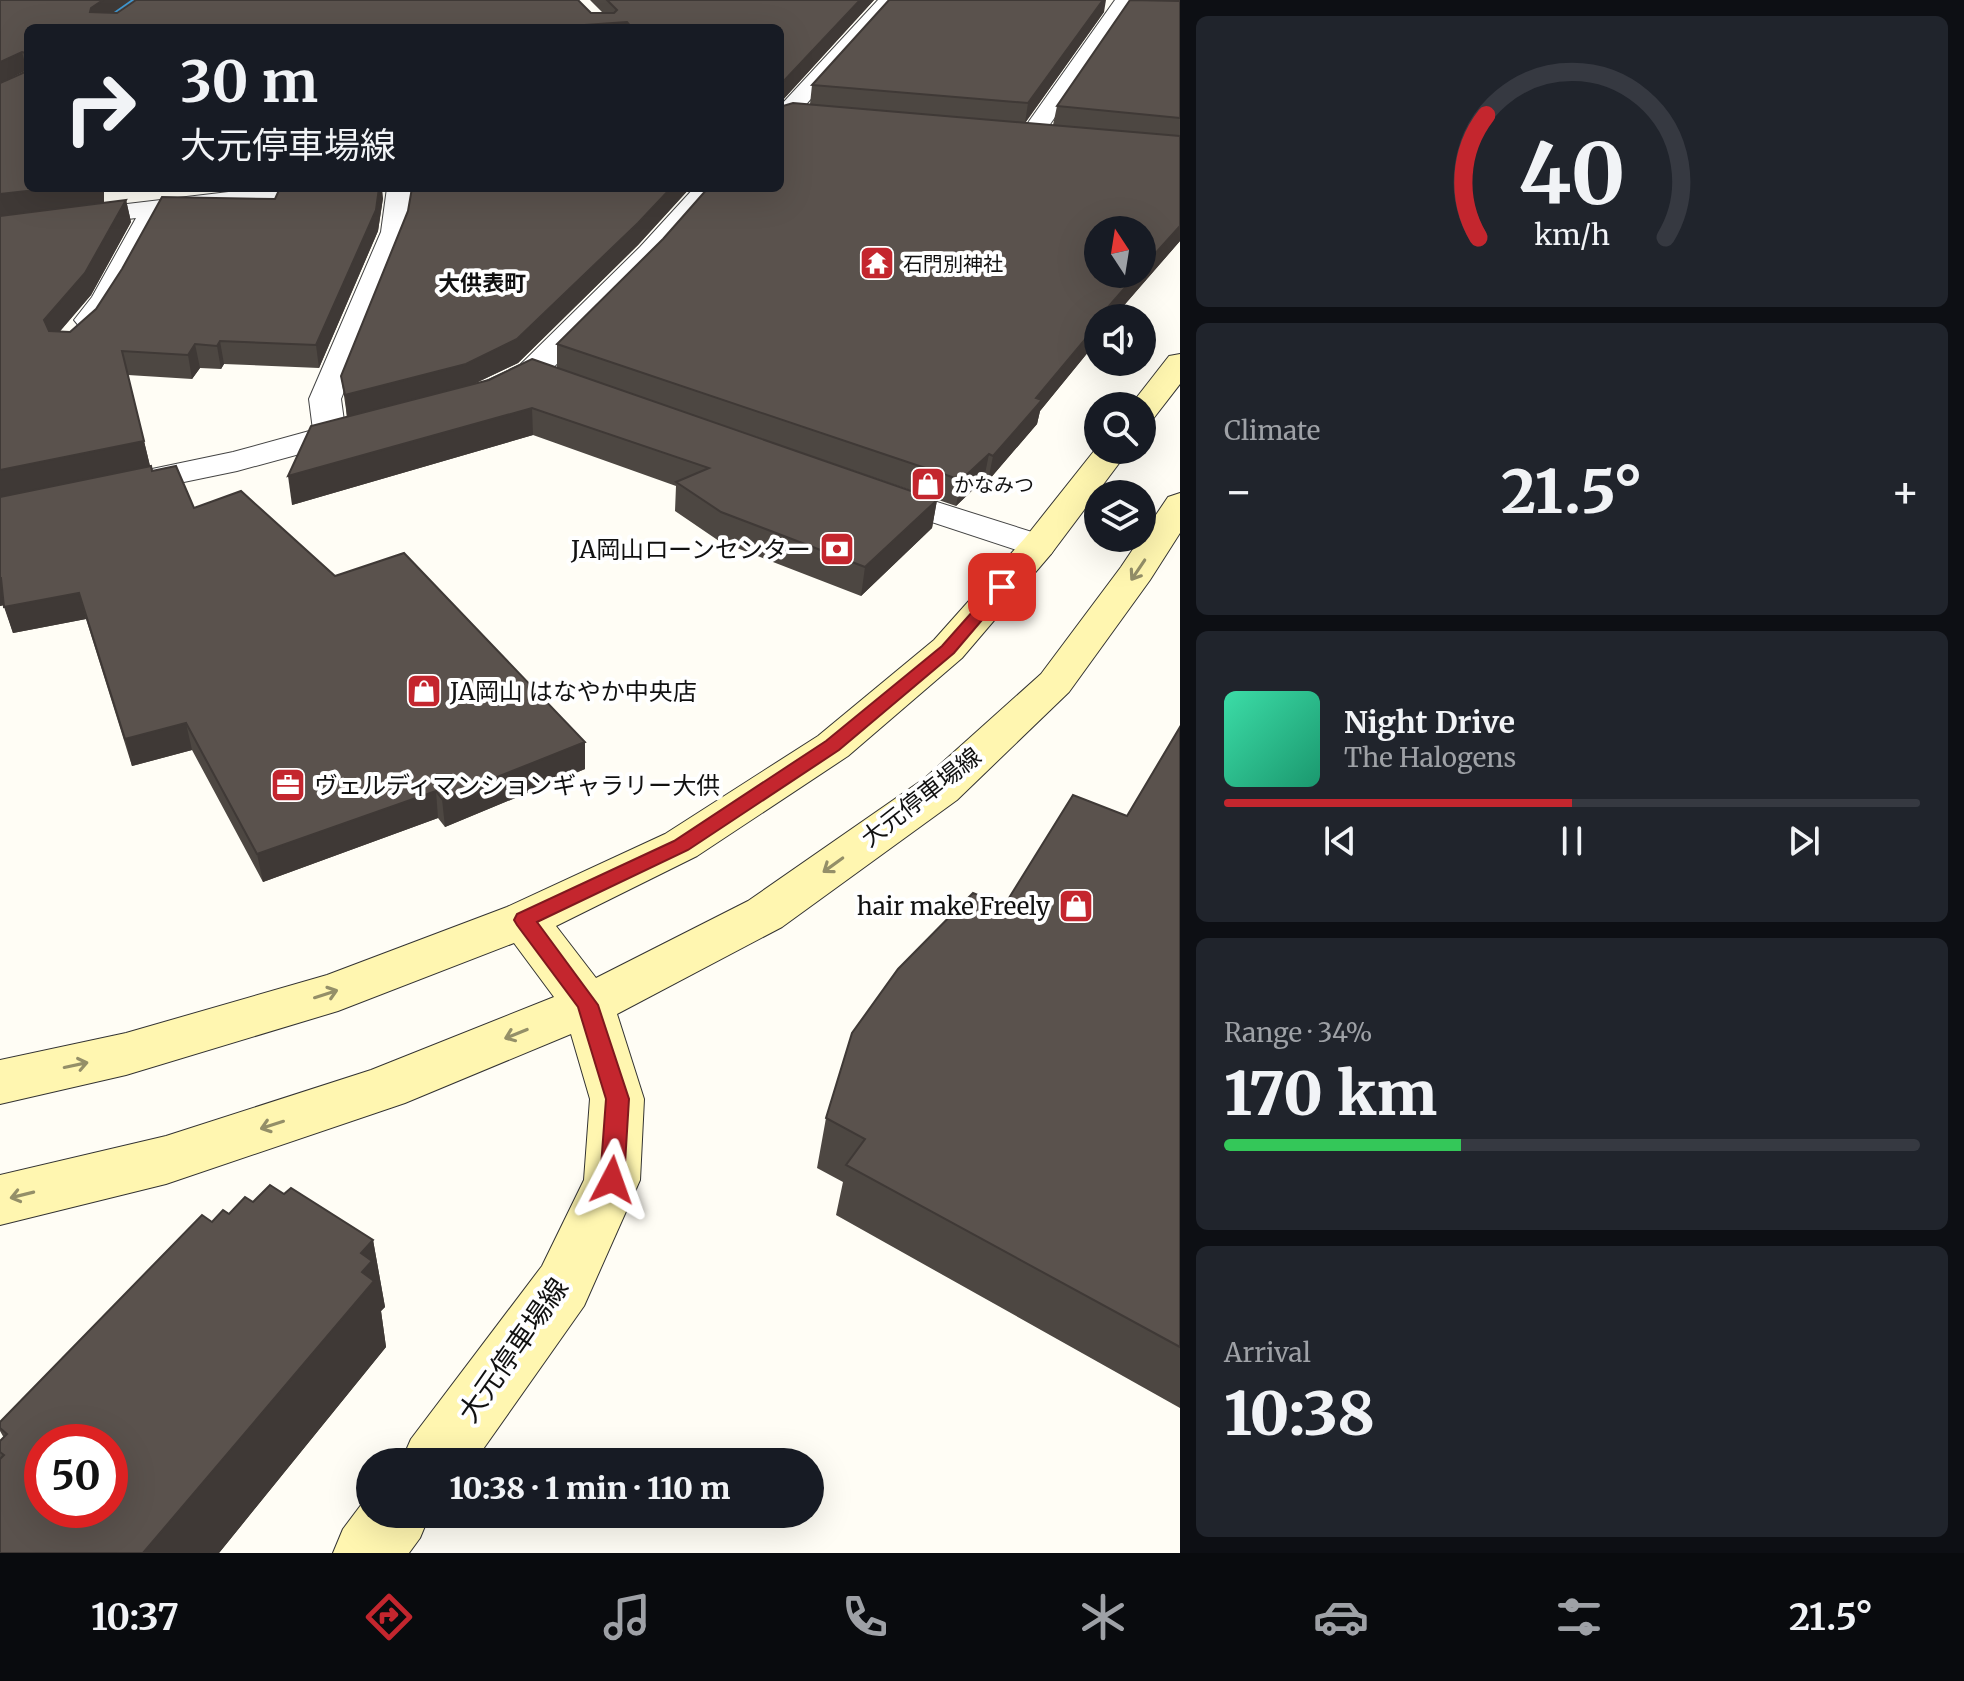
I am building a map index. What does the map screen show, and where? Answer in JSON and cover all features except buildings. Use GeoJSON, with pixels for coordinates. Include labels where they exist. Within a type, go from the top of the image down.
{"type":"FeatureCollection","features":[{"type":"Feature","properties":{"kind":"main road"},"geometry":{"type":"LineString","coordinates":[[1156,394],[1180,363]]}},
{"type":"Feature","properties":{"kind":"main road"},"geometry":{"type":"LineString","coordinates":[[0,1082],[126,1054],[298,1003],[524,920],[681,845],[833,746],[948,649],[1038,546],[1101,464]]}},
{"type":"Feature","properties":{"kind":"main road","name":"大元停車場線"},"geometry":{"type":"LineString","coordinates":[[588,1005],[765,914],[941,789],[1055,683],[1137,572],[1180,504]]}},
{"type":"Feature","properties":{"kind":"main road","name":"大元停車場線"},"geometry":{"type":"LineString","coordinates":[[444,1448],[563,1286],[612,1180],[617,1099],[588,1005],[524,920]]}},
{"type":"Feature","properties":{"kind":"main road"},"geometry":{"type":"LineString","coordinates":[[0,1200],[166,1160],[337,1104],[588,1005]]}},
{"type":"Feature","properties":{"kind":"main road"},"geometry":{"type":"LineString","coordinates":[[367,1553],[386,1528]]}},
{"type":"Feature","properties":{"kind":"street"},"geometry":{"type":"LineString","coordinates":[[784,113],[888,0]]}},
{"type":"Feature","properties":{"kind":"street"},"geometry":{"type":"LineString","coordinates":[[1097,2],[1151,7]]}},
{"type":"Feature","properties":{"kind":"street"},"geometry":{"type":"LineString","coordinates":[[1032,134],[1123,2]]}},
{"type":"Feature","properties":{"kind":"street"},"geometry":{"type":"LineString","coordinates":[[0,95],[18,75]]}},
{"type":"Feature","properties":{"kind":"street"},"geometry":{"type":"LineString","coordinates":[[792,78],[815,80]]}},
{"type":"Feature","properties":{"kind":"street"},"geometry":{"type":"LineString","coordinates":[[784,114],[817,115]]}},
{"type":"Feature","properties":{"kind":"street"},"geometry":{"type":"LineString","coordinates":[[1005,132],[1062,137]]}},
{"type":"Feature","properties":{"kind":"street"},"geometry":{"type":"LineString","coordinates":[[0,227],[292,192]]}},
{"type":"Feature","properties":{"kind":"street"},"geometry":{"type":"LineString","coordinates":[[330,435],[325,399],[394,232],[399,192]]}},
{"type":"Feature","properties":{"kind":"street"},"geometry":{"type":"LineString","coordinates":[[464,401],[545,377],[704,192]]}},
{"type":"Feature","properties":{"kind":"street"},"geometry":{"type":"LineString","coordinates":[[67,345],[105,300],[155,208]]}},
{"type":"Feature","properties":{"kind":"street"},"geometry":{"type":"LineString","coordinates":[[84,493],[237,461],[390,420]]}},
{"type":"Feature","properties":{"kind":"street"},"geometry":{"type":"LineString","coordinates":[[855,486],[1038,546]]}},
{"type":"Feature","properties":{"kind":"waterway"},"geometry":{"type":"LineString","coordinates":[[95,24],[131,0]]}},
{"type":"Feature","properties":{"kind":"place","name":"石門別神社"},"geometry":{"type":"Point","coordinates":[877,263]}},
{"type":"Feature","properties":{"kind":"place","name":"かなみつ"},"geometry":{"type":"Point","coordinates":[928,484]}},
{"type":"Feature","properties":{"kind":"place","name":"JA岡山ローンセンター"},"geometry":{"type":"Point","coordinates":[837,549]}},
{"type":"Feature","properties":{"kind":"place","name":"JA岡山 はなやか中央店"},"geometry":{"type":"Point","coordinates":[424,691]}},
{"type":"Feature","properties":{"kind":"place","name":"ヴェルディマンションギャラリー大供"},"geometry":{"type":"Point","coordinates":[288,785]}},
{"type":"Feature","properties":{"kind":"place","name":"hair make Freely"},"geometry":{"type":"Point","coordinates":[1076,906]}},
{"type":"Feature","properties":{"kind":"district","name":"大供表町"},"geometry":{"type":"Point","coordinates":[482,283]}},
{"type":"Feature","properties":{"kind":"route"},"geometry":{"type":"LineString","coordinates":[[612,1180],[617,1099],[588,1005],[524,920],[681,845],[833,746],[948,649],[1002,587]]}}]}
